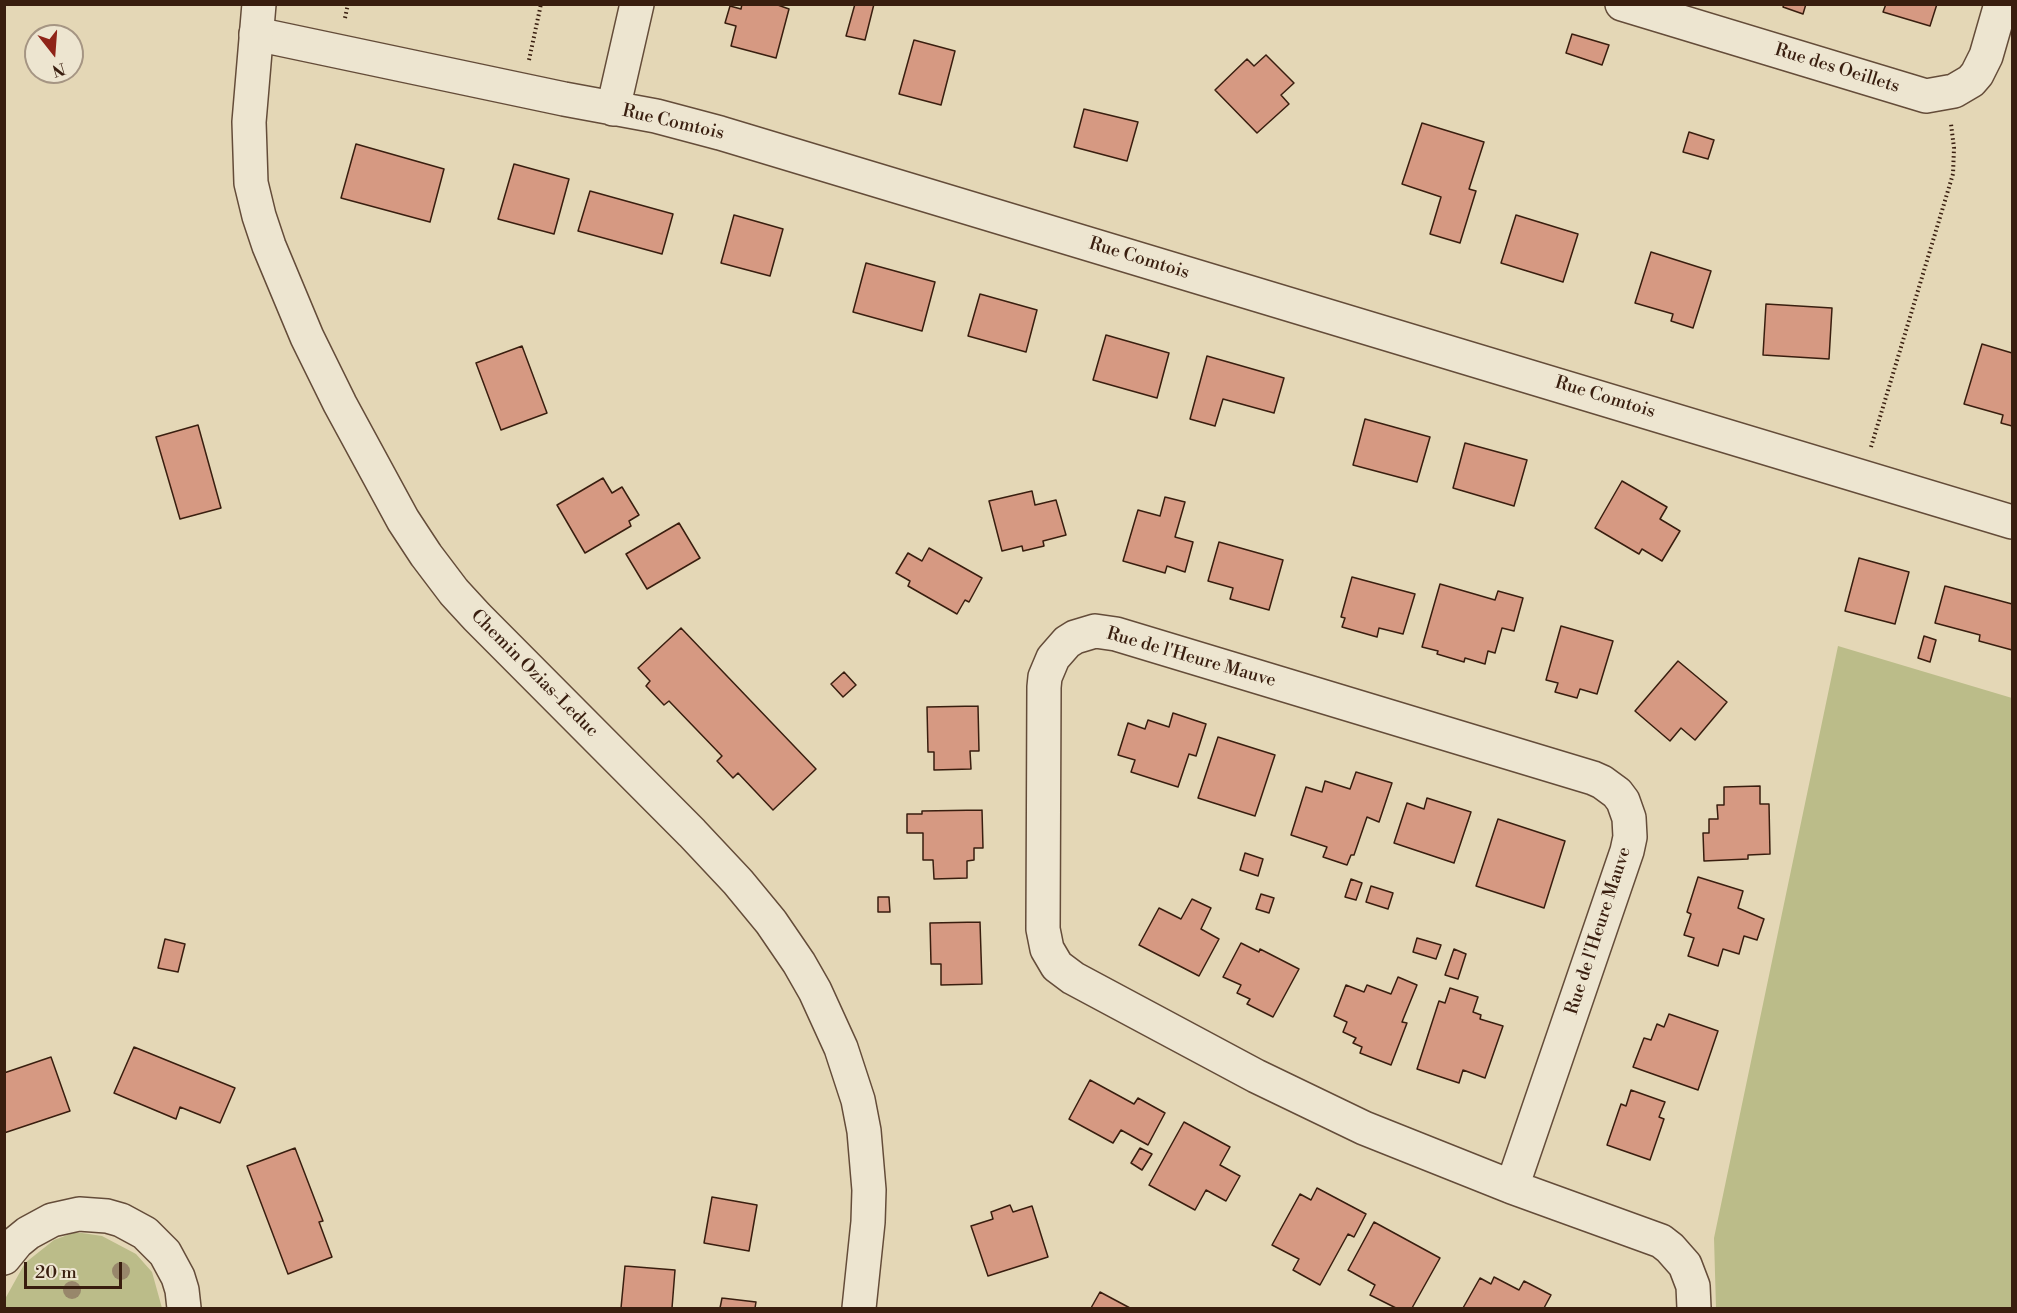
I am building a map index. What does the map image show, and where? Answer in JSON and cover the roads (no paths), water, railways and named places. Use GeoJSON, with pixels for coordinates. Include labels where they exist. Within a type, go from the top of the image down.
{"type":"FeatureCollection","features":[{"type":"Feature","properties":{"kind":"street"},"geometry":{"type":"LineString","coordinates":[[613,109],[637,4]]}},
{"type":"Feature","properties":{"kind":"street","name":"Rue des Oeillets"},"geometry":{"type":"LineString","coordinates":[[1622,4],[1926,96],[1945,94],[1963,86],[1977,74],[1986,56],[2001,4]]}},
{"type":"Feature","properties":{"kind":"street","name":"Rue Comtois"},"geometry":{"type":"LineString","coordinates":[[258,19],[613,109],[656,116],[720,133],[2013,522]]}},
{"type":"Feature","properties":{"kind":"street","name":"Chemin Ozias-Leduc"},"geometry":{"type":"LineString","coordinates":[[258,19],[251,88],[249,151],[251,183],[259,216],[307,337],[340,404],[403,520],[426,555],[477,617],[645,784],[738,882],[771,922],[799,963],[829,1019],[850,1072],[864,1131],[869,1211],[859,1308]]}},
{"type":"Feature","properties":{"kind":"street","name":"Rue de l'Heure Mauve"},"geometry":{"type":"LineString","coordinates":[[1512,1187],[1627,851],[1630,837],[1629,818],[1623,801],[1610,787],[1593,778],[1116,634],[1095,632],[1067,642],[1048,667],[1044,687],[1043,929],[1047,949],[1057,966],[1073,978],[1266,1080],[1364,1128],[1512,1187],[1650,1236],[1670,1248],[1685,1265],[1690,1275],[1694,1308]]}},
{"type":"Feature","properties":{"kind":"street"},"geometry":{"type":"LineString","coordinates":[[4,1258],[28,1233],[52,1220],[86,1214],[121,1220],[145,1233],[165,1253],[178,1277],[184,1308]]}}]}
